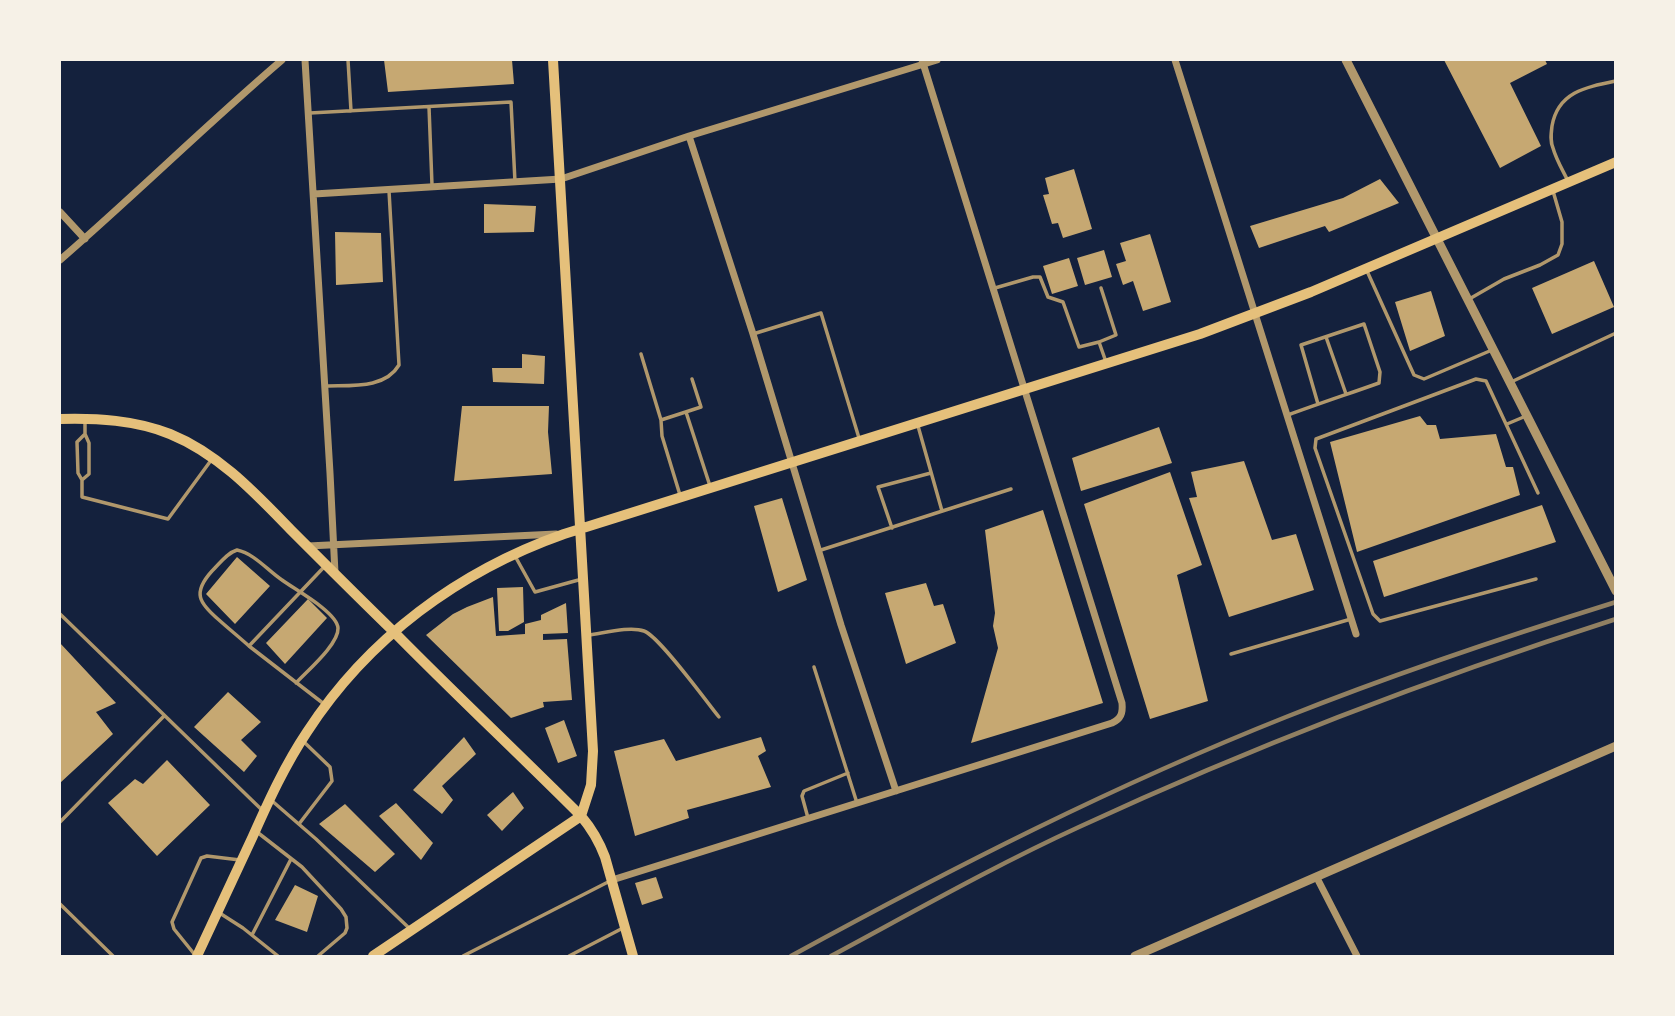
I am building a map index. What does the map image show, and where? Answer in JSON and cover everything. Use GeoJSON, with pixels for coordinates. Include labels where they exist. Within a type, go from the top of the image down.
{"type":"FeatureCollection","features":[{"type":"Feature","properties":{"kind":"main road"},"geometry":{"type":"LineString","coordinates":[[373,957],[581,816],[591,785],[593,768],[587,635],[553,60]]}},
{"type":"Feature","properties":{"kind":"main road"},"geometry":{"type":"LineString","coordinates":[[197,957],[270,799],[302,740],[325,706],[359,665],[394,632],[463,581],[514,554],[564,534],[1107,364],[1255,314],[1615,162]]}},
{"type":"Feature","properties":{"kind":"main road"},"geometry":{"type":"LineString","coordinates":[[60,419],[120,421],[169,433],[213,458],[252,491],[452,690],[493,727],[592,829],[600,842],[633,957]]}},
{"type":"Feature","properties":{"kind":"street"},"geometry":{"type":"LineString","coordinates":[[60,260],[282,60]]}},
{"type":"Feature","properties":{"kind":"street"},"geometry":{"type":"LineString","coordinates":[[305,60],[335,573]]}},
{"type":"Feature","properties":{"kind":"street"},"geometry":{"type":"LineString","coordinates":[[314,194],[561,179],[922,62],[937,60]]}},
{"type":"Feature","properties":{"kind":"street"},"geometry":{"type":"LineString","coordinates":[[1175,60],[1356,634]]}},
{"type":"Feature","properties":{"kind":"street"},"geometry":{"type":"LineString","coordinates":[[1346,60],[1615,591]]}},
{"type":"Feature","properties":{"kind":"street"},"geometry":{"type":"LineString","coordinates":[[612,880],[1112,723],[1120,718],[1122,713],[1122,703],[922,62]]}},
{"type":"Feature","properties":{"kind":"street"},"geometry":{"type":"LineString","coordinates":[[689,136],[896,791]]}},
{"type":"Feature","properties":{"kind":"street"},"geometry":{"type":"LineString","coordinates":[[60,212],[85,239]]}},
{"type":"Feature","properties":{"kind":"street"},"geometry":{"type":"LineString","coordinates":[[308,546],[564,534]]}},
{"type":"Feature","properties":{"kind":"street"},"geometry":{"type":"LineString","coordinates":[[1135,957],[1615,746]]}},
{"type":"Feature","properties":{"kind":"street"},"geometry":{"type":"LineString","coordinates":[[1317,878],[1357,957]]}},
{"type":"Feature","properties":{"kind":"lane"},"geometry":{"type":"LineString","coordinates":[[348,60],[351,111]]}},
{"type":"Feature","properties":{"kind":"lane"},"geometry":{"type":"LineString","coordinates":[[1569,182],[1552,146],[1550,136],[1554,115],[1572,93],[1615,81]]}},
{"type":"Feature","properties":{"kind":"lane"},"geometry":{"type":"LineString","coordinates":[[308,113],[511,102],[515,182]]}},
{"type":"Feature","properties":{"kind":"lane"},"geometry":{"type":"LineString","coordinates":[[429,107],[432,187]]}},
{"type":"Feature","properties":{"kind":"lane"},"geometry":{"type":"LineString","coordinates":[[325,386],[363,385],[383,381],[394,373],[399,365],[389,189]]}},
{"type":"Feature","properties":{"kind":"lane"},"geometry":{"type":"LineString","coordinates":[[1468,299],[1504,279],[1558,255],[1562,244],[1562,222],[1553,189]]}},
{"type":"Feature","properties":{"kind":"lane"},"geometry":{"type":"LineString","coordinates":[[1365,269],[1414,375],[1424,379],[1494,349]]}},
{"type":"Feature","properties":{"kind":"lane"},"geometry":{"type":"LineString","coordinates":[[993,289],[1040,277],[1048,297],[1063,302],[1079,347],[1116,335],[1101,288]]}},
{"type":"Feature","properties":{"kind":"lane"},"geometry":{"type":"LineString","coordinates":[[753,334],[821,313],[860,441]]}},
{"type":"Feature","properties":{"kind":"lane"},"geometry":{"type":"LineString","coordinates":[[1288,415],[1379,383],[1380,372],[1364,324],[1301,345],[1318,404]]}},
{"type":"Feature","properties":{"kind":"lane"},"geometry":{"type":"LineString","coordinates":[[1510,383],[1615,333]]}},
{"type":"Feature","properties":{"kind":"lane"},"geometry":{"type":"LineString","coordinates":[[1326,337],[1346,395]]}},
{"type":"Feature","properties":{"kind":"lane"},"geometry":{"type":"LineString","coordinates":[[1099,342],[1107,364]]}},
{"type":"Feature","properties":{"kind":"lane"},"geometry":{"type":"LineString","coordinates":[[641,354],[680,498]]}},
{"type":"Feature","properties":{"kind":"lane"},"geometry":{"type":"LineString","coordinates":[[661,421],[701,407],[692,379]]}},
{"type":"Feature","properties":{"kind":"lane"},"geometry":{"type":"LineString","coordinates":[[1536,579],[1380,621],[1373,614],[1315,448],[1316,439],[1476,379],[1486,382],[1538,493]]}},
{"type":"Feature","properties":{"kind":"lane"},"geometry":{"type":"LineString","coordinates":[[686,412],[710,488]]}},
{"type":"Feature","properties":{"kind":"lane"},"geometry":{"type":"LineString","coordinates":[[1507,425],[1526,416]]}},
{"type":"Feature","properties":{"kind":"lane"},"geometry":{"type":"LineString","coordinates":[[82,480],[89,474],[86,419]]}},
{"type":"Feature","properties":{"kind":"lane"},"geometry":{"type":"LineString","coordinates":[[917,424],[942,511]]}},
{"type":"Feature","properties":{"kind":"lane"},"geometry":{"type":"LineString","coordinates":[[85,434],[77,442],[82,497],[168,519],[213,458]]}},
{"type":"Feature","properties":{"kind":"lane"},"geometry":{"type":"LineString","coordinates":[[892,528],[878,487],[931,472]]}},
{"type":"Feature","properties":{"kind":"lane"},"geometry":{"type":"LineString","coordinates":[[819,551],[1011,489]]}},
{"type":"Feature","properties":{"kind":"lane"},"geometry":{"type":"LineString","coordinates":[[296,683],[333,642],[338,632],[333,617],[250,555],[237,550],[228,554],[206,578],[200,592],[203,605],[249,646],[325,706]]}},
{"type":"Feature","properties":{"kind":"lane"},"geometry":{"type":"LineString","coordinates":[[514,554],[535,592],[584,578]]}},
{"type":"Feature","properties":{"kind":"lane"},"geometry":{"type":"LineString","coordinates":[[249,646],[326,565]]}},
{"type":"Feature","properties":{"kind":"lane"},"geometry":{"type":"LineString","coordinates":[[60,614],[264,812]]}},
{"type":"Feature","properties":{"kind":"lane"},"geometry":{"type":"LineString","coordinates":[[1231,654],[1351,619]]}},
{"type":"Feature","properties":{"kind":"lane"},"geometry":{"type":"LineString","coordinates":[[587,635],[636,629],[654,636],[719,718]]}},
{"type":"Feature","properties":{"kind":"lane"},"geometry":{"type":"LineString","coordinates":[[814,667],[857,803]]}},
{"type":"Feature","properties":{"kind":"lane"},"geometry":{"type":"LineString","coordinates":[[60,822],[164,716]]}},
{"type":"Feature","properties":{"kind":"lane"},"geometry":{"type":"LineString","coordinates":[[299,824],[332,781],[330,767],[302,740]]}},
{"type":"Feature","properties":{"kind":"lane"},"geometry":{"type":"LineString","coordinates":[[808,818],[804,791],[848,773]]}},
{"type":"Feature","properties":{"kind":"lane"},"geometry":{"type":"LineString","coordinates":[[270,799],[412,930]]}},
{"type":"Feature","properties":{"kind":"lane"},"geometry":{"type":"LineString","coordinates":[[255,831],[318,884],[346,918],[345,933],[318,957]]}},
{"type":"Feature","properties":{"kind":"lane"},"geometry":{"type":"LineString","coordinates":[[197,957],[174,929],[172,922],[201,858],[207,856],[242,860]]}},
{"type":"Feature","properties":{"kind":"lane"},"geometry":{"type":"LineString","coordinates":[[252,935],[291,859]]}},
{"type":"Feature","properties":{"kind":"lane"},"geometry":{"type":"LineString","coordinates":[[463,957],[612,880]]}},
{"type":"Feature","properties":{"kind":"lane"},"geometry":{"type":"LineString","coordinates":[[60,904],[113,957]]}},
{"type":"Feature","properties":{"kind":"lane"},"geometry":{"type":"LineString","coordinates":[[218,912],[278,957]]}},
{"type":"Feature","properties":{"kind":"lane"},"geometry":{"type":"LineString","coordinates":[[569,957],[625,928]]}},
{"type":"Feature","properties":{"kind":"building"},"geometry":{"type":"Polygon","coordinates":[[[384,60],[512,60],[514,84],[388,92],[384,60]]]}},
{"type":"Feature","properties":{"kind":"building"},"geometry":{"type":"Polygon","coordinates":[[[1444,60],[1545,60],[1547,64],[1510,83],[1541,146],[1500,168],[1444,60]]]}},
{"type":"Feature","properties":{"kind":"building"},"geometry":{"type":"Polygon","coordinates":[[[1074,169],[1092,229],[1063,238],[1058,223],[1052,224],[1043,195],[1049,194],[1045,178],[1074,169]]]}},
{"type":"Feature","properties":{"kind":"building"},"geometry":{"type":"Polygon","coordinates":[[[1380,179],[1399,203],[1329,232],[1325,226],[1259,248],[1250,226],[1343,198],[1380,179]]]}},
{"type":"Feature","properties":{"kind":"building"},"geometry":{"type":"Polygon","coordinates":[[[484,204],[536,206],[534,232],[484,233],[484,204]]]}},
{"type":"Feature","properties":{"kind":"building"},"geometry":{"type":"Polygon","coordinates":[[[335,232],[381,233],[383,282],[336,285],[335,232]]]}},
{"type":"Feature","properties":{"kind":"building"},"geometry":{"type":"Polygon","coordinates":[[[1150,234],[1171,302],[1143,311],[1133,281],[1123,285],[1116,264],[1126,261],[1120,243],[1150,234]]]}},
{"type":"Feature","properties":{"kind":"building"},"geometry":{"type":"Polygon","coordinates":[[[1104,250],[1112,277],[1085,285],[1077,258],[1104,250]]]}},
{"type":"Feature","properties":{"kind":"building"},"geometry":{"type":"Polygon","coordinates":[[[1069,258],[1078,286],[1052,294],[1043,266],[1069,258]]]}},
{"type":"Feature","properties":{"kind":"building"},"geometry":{"type":"Polygon","coordinates":[[[1594,261],[1614,307],[1552,334],[1532,288],[1594,261]]]}},
{"type":"Feature","properties":{"kind":"building"},"geometry":{"type":"Polygon","coordinates":[[[1431,291],[1445,336],[1410,351],[1395,302],[1431,291]]]}},
{"type":"Feature","properties":{"kind":"building"},"geometry":{"type":"Polygon","coordinates":[[[522,354],[545,356],[544,384],[493,382],[492,368],[522,368],[522,354]]]}},
{"type":"Feature","properties":{"kind":"building"},"geometry":{"type":"Polygon","coordinates":[[[462,406],[549,406],[548,432],[552,474],[454,481],[462,406]]]}},
{"type":"Feature","properties":{"kind":"building"},"geometry":{"type":"Polygon","coordinates":[[[1420,416],[1427,425],[1436,425],[1440,439],[1496,434],[1506,467],[1513,467],[1520,495],[1357,552],[1330,442],[1420,416]]]}},
{"type":"Feature","properties":{"kind":"building"},"geometry":{"type":"Polygon","coordinates":[[[1159,427],[1172,463],[1081,491],[1072,458],[1159,427]]]}},
{"type":"Feature","properties":{"kind":"building"},"geometry":{"type":"Polygon","coordinates":[[[1244,461],[1272,540],[1296,534],[1314,590],[1229,617],[1189,498],[1197,497],[1191,472],[1244,461]]]}},
{"type":"Feature","properties":{"kind":"building"},"geometry":{"type":"Polygon","coordinates":[[[1170,472],[1202,565],[1177,575],[1208,701],[1150,719],[1084,504],[1170,472]]]}},
{"type":"Feature","properties":{"kind":"building"},"geometry":{"type":"Polygon","coordinates":[[[782,498],[807,580],[778,592],[754,506],[782,498]]]}},
{"type":"Feature","properties":{"kind":"building"},"geometry":{"type":"Polygon","coordinates":[[[1542,505],[1556,542],[1384,597],[1373,561],[1542,505]]]}},
{"type":"Feature","properties":{"kind":"building"},"geometry":{"type":"Polygon","coordinates":[[[1043,510],[1103,703],[971,743],[998,648],[993,626],[995,613],[985,530],[1043,510]]]}},
{"type":"Feature","properties":{"kind":"building"},"geometry":{"type":"Polygon","coordinates":[[[237,557],[270,586],[235,624],[206,594],[237,557]]]}},
{"type":"Feature","properties":{"kind":"building"},"geometry":{"type":"Polygon","coordinates":[[[926,583],[934,606],[943,604],[956,643],[906,664],[885,593],[926,583]]]}},
{"type":"Feature","properties":{"kind":"building"},"geometry":{"type":"Polygon","coordinates":[[[523,587],[524,622],[508,631],[499,631],[497,588],[523,587]]]}},
{"type":"Feature","properties":{"kind":"building"},"geometry":{"type":"Polygon","coordinates":[[[493,597],[496,636],[525,634],[525,624],[541,620],[541,615],[566,603],[568,633],[543,634],[543,640],[567,639],[572,700],[543,702],[544,707],[511,718],[426,635],[453,614],[493,597]]]}},
{"type":"Feature","properties":{"kind":"building"},"geometry":{"type":"Polygon","coordinates":[[[308,599],[327,618],[285,664],[266,643],[308,599]]]}},
{"type":"Feature","properties":{"kind":"building"},"geometry":{"type":"Polygon","coordinates":[[[60,643],[116,703],[96,712],[113,734],[60,783],[60,643]]]}},
{"type":"Feature","properties":{"kind":"building"},"geometry":{"type":"Polygon","coordinates":[[[228,692],[261,722],[241,740],[257,756],[244,772],[194,727],[228,692]]]}},
{"type":"Feature","properties":{"kind":"building"},"geometry":{"type":"Polygon","coordinates":[[[564,720],[577,756],[558,763],[545,728],[564,720]]]}},
{"type":"Feature","properties":{"kind":"building"},"geometry":{"type":"Polygon","coordinates":[[[464,737],[476,754],[442,786],[453,800],[442,814],[413,790],[464,737]]]}},
{"type":"Feature","properties":{"kind":"building"},"geometry":{"type":"Polygon","coordinates":[[[761,737],[766,751],[758,756],[771,787],[687,810],[689,818],[635,836],[614,751],[664,739],[676,761],[761,737]]]}},
{"type":"Feature","properties":{"kind":"building"},"geometry":{"type":"Polygon","coordinates":[[[167,760],[210,805],[157,856],[108,803],[135,779],[143,784],[167,760]]]}},
{"type":"Feature","properties":{"kind":"building"},"geometry":{"type":"Polygon","coordinates":[[[513,792],[524,808],[502,831],[487,815],[513,792]]]}},
{"type":"Feature","properties":{"kind":"building"},"geometry":{"type":"Polygon","coordinates":[[[396,803],[433,843],[421,860],[379,816],[396,803]]]}},
{"type":"Feature","properties":{"kind":"building"},"geometry":{"type":"Polygon","coordinates":[[[345,804],[395,854],[375,872],[319,824],[345,804]]]}},
{"type":"Feature","properties":{"kind":"building"},"geometry":{"type":"Polygon","coordinates":[[[656,877],[663,898],[642,905],[635,883],[656,877]]]}},
{"type":"Feature","properties":{"kind":"building"},"geometry":{"type":"Polygon","coordinates":[[[295,885],[318,896],[307,932],[275,920],[295,885]]]}},
{"type":"Feature","properties":{"kind":"railway"},"geometry":{"type":"LineString","coordinates":[[791,956],[1035,829],[1222,743],[1408,671],[1616,602]]}},
{"type":"Feature","properties":{"kind":"railway"},"geometry":{"type":"LineString","coordinates":[[831,956],[1047,842],[1145,797],[1277,741],[1411,689],[1616,619]]}}]}
